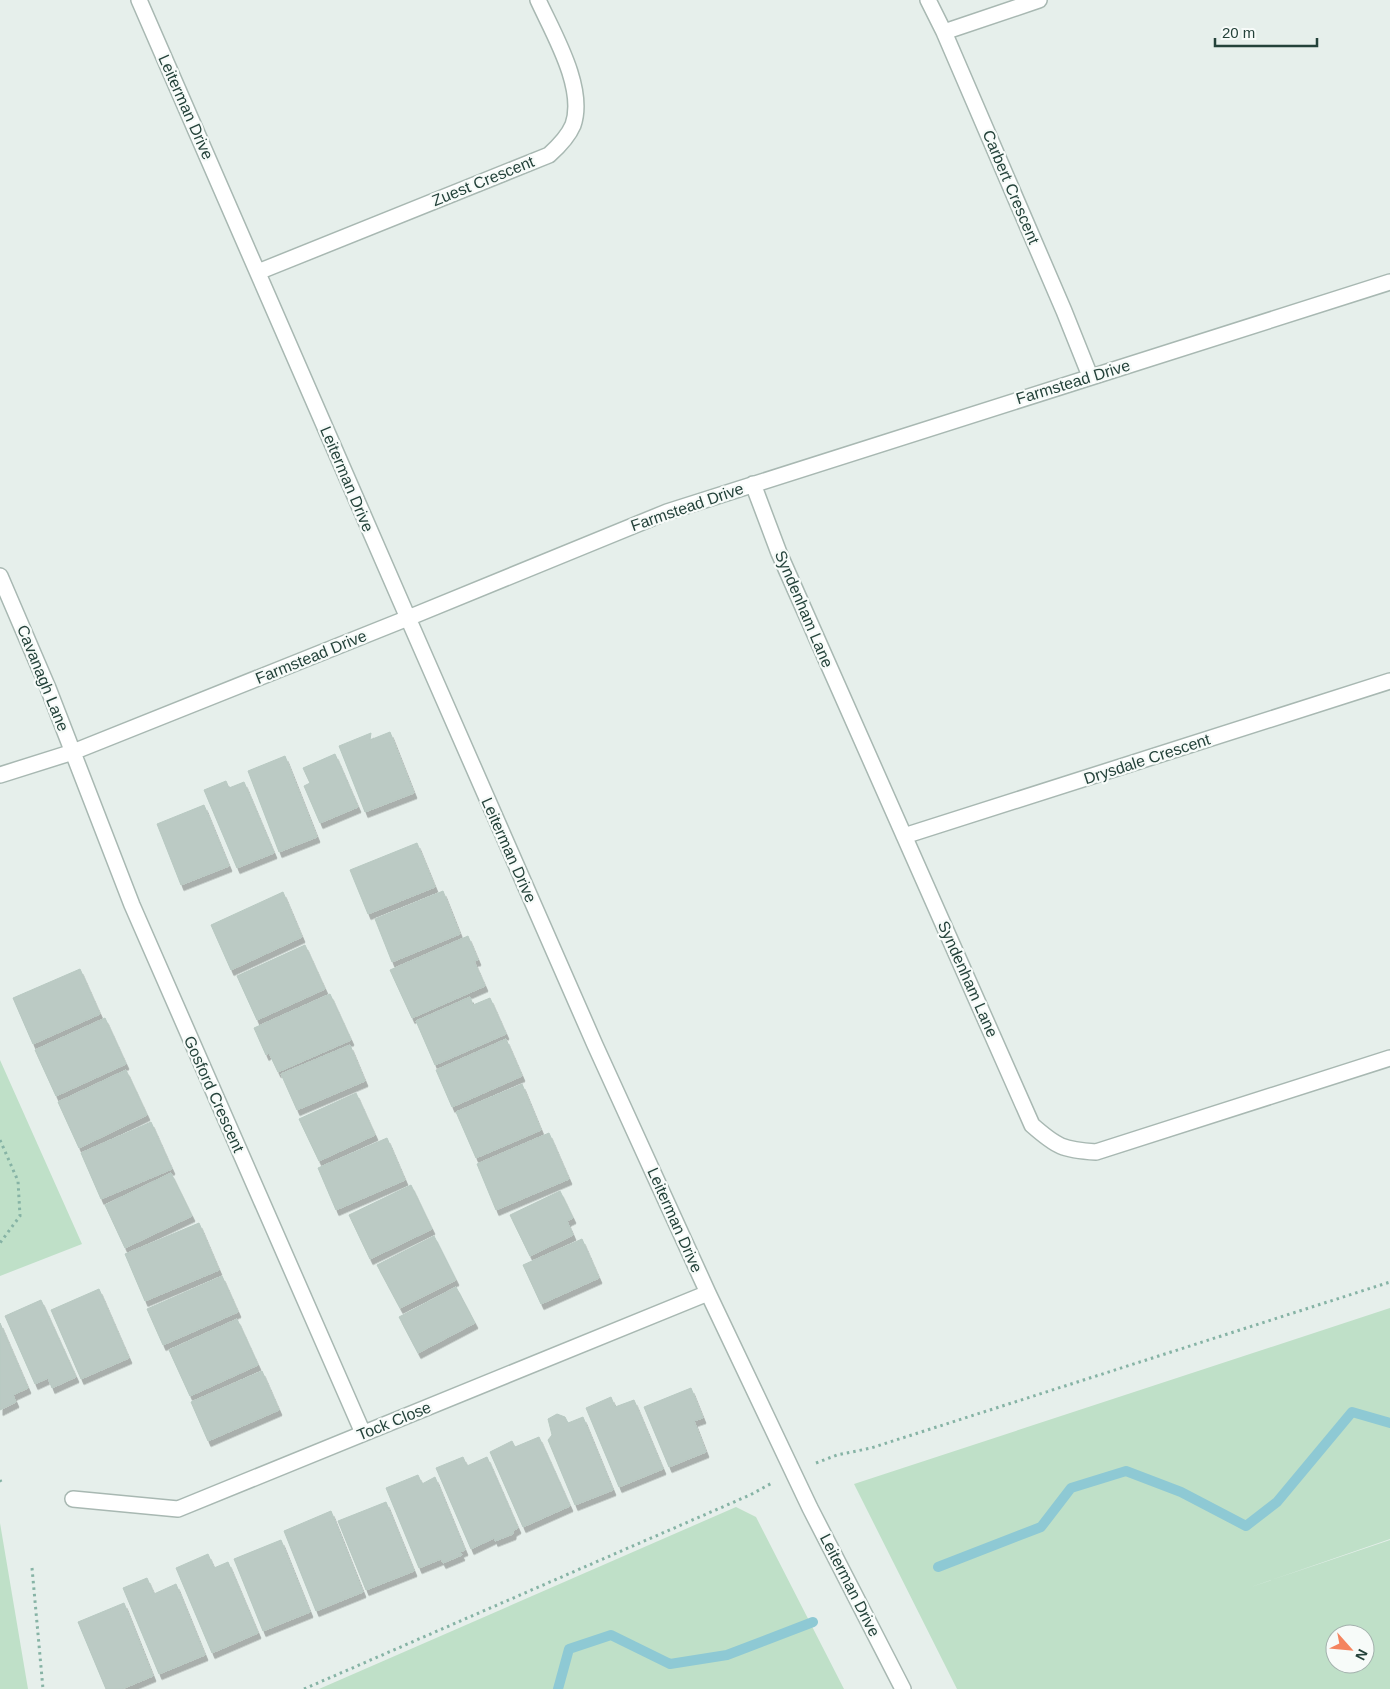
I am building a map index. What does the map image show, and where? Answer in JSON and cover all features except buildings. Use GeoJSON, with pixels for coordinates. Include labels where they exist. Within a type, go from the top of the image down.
{"type":"FeatureCollection","features":[{"type":"Feature","properties":{"kind":"street","name":"Leiterman Drive"},"geometry":{"type":"LineString","coordinates":[[139,0],[595,1045],[708,1294],[810,1508],[903,1689]]}},
{"type":"Feature","properties":{"kind":"street","name":"Zuest Crescent"},"geometry":{"type":"LineString","coordinates":[[258,272],[549,155],[564,141],[573,124],[576,97],[570,69],[538,0]]}},
{"type":"Feature","properties":{"kind":"street","name":"Carbert Crescent"},"geometry":{"type":"LineString","coordinates":[[928,0],[944,32],[1090,376]]}},
{"type":"Feature","properties":{"kind":"street"},"geometry":{"type":"LineString","coordinates":[[944,32],[1039,0]]}},
{"type":"Feature","properties":{"kind":"street","name":"Farmstead Drive"},"geometry":{"type":"LineString","coordinates":[[0,775],[73,752],[667,512],[1390,282]]}},
{"type":"Feature","properties":{"kind":"street","name":"Syndenham Lane"},"geometry":{"type":"LineString","coordinates":[[753,484],[779,553],[1032,1125],[1051,1142],[1064,1148],[1096,1152],[1390,1058]]}},
{"type":"Feature","properties":{"kind":"street","name":"Cavanagh Lane"},"geometry":{"type":"LineString","coordinates":[[0,576],[73,752]]}},
{"type":"Feature","properties":{"kind":"street","name":"Drysdale Crescent"},"geometry":{"type":"LineString","coordinates":[[904,836],[1390,681]]}},
{"type":"Feature","properties":{"kind":"street","name":"Gosford Crescent"},"geometry":{"type":"LineString","coordinates":[[73,752],[132,905],[363,1434]]}},
{"type":"Feature","properties":{"kind":"street","name":"Tock Close"},"geometry":{"type":"LineString","coordinates":[[74,1499],[178,1509],[708,1294]]}},
{"type":"Feature","properties":{"kind":"path"},"geometry":{"type":"LineString","coordinates":[[0,1140],[18,1181],[20,1216],[0,1243]]}},
{"type":"Feature","properties":{"kind":"path"},"geometry":{"type":"LineString","coordinates":[[837,1455],[871,1448],[1390,1282]]}},
{"type":"Feature","properties":{"kind":"path"},"geometry":{"type":"LineString","coordinates":[[304,1689],[750,1495]]}},
{"type":"Feature","properties":{"kind":"path"},"geometry":{"type":"LineString","coordinates":[[32,1568],[43,1689]]}},
{"type":"Feature","properties":{"kind":"green space"},"geometry":{"type":"Polygon","coordinates":[[[0,1060],[82,1244],[0,1276],[0,1060]]]}},
{"type":"Feature","properties":{"kind":"green space"},"geometry":{"type":"Polygon","coordinates":[[[1390,1308],[1390,1539],[1251,1587],[1390,1540],[1390,1689],[957,1689],[854,1484],[1390,1308]]]}},
{"type":"Feature","properties":{"kind":"green space"},"geometry":{"type":"Polygon","coordinates":[[[736,1507],[756,1517],[844,1689],[319,1689],[736,1507]]]}},
{"type":"Feature","properties":{"kind":"green space"},"geometry":{"type":"Polygon","coordinates":[[[0,1523],[28,1689],[0,1689],[0,1523]]]}},
{"type":"Feature","properties":{"kind":"waterway"},"geometry":{"type":"LineString","coordinates":[[938,1567],[1041,1527],[1071,1488],[1126,1471],[1181,1492],[1246,1526],[1277,1502],[1352,1412],[1390,1423]]}},
{"type":"Feature","properties":{"kind":"waterway"},"geometry":{"type":"LineString","coordinates":[[558,1689],[569,1649],[611,1635],[670,1664],[727,1655],[813,1622]]}}]}
